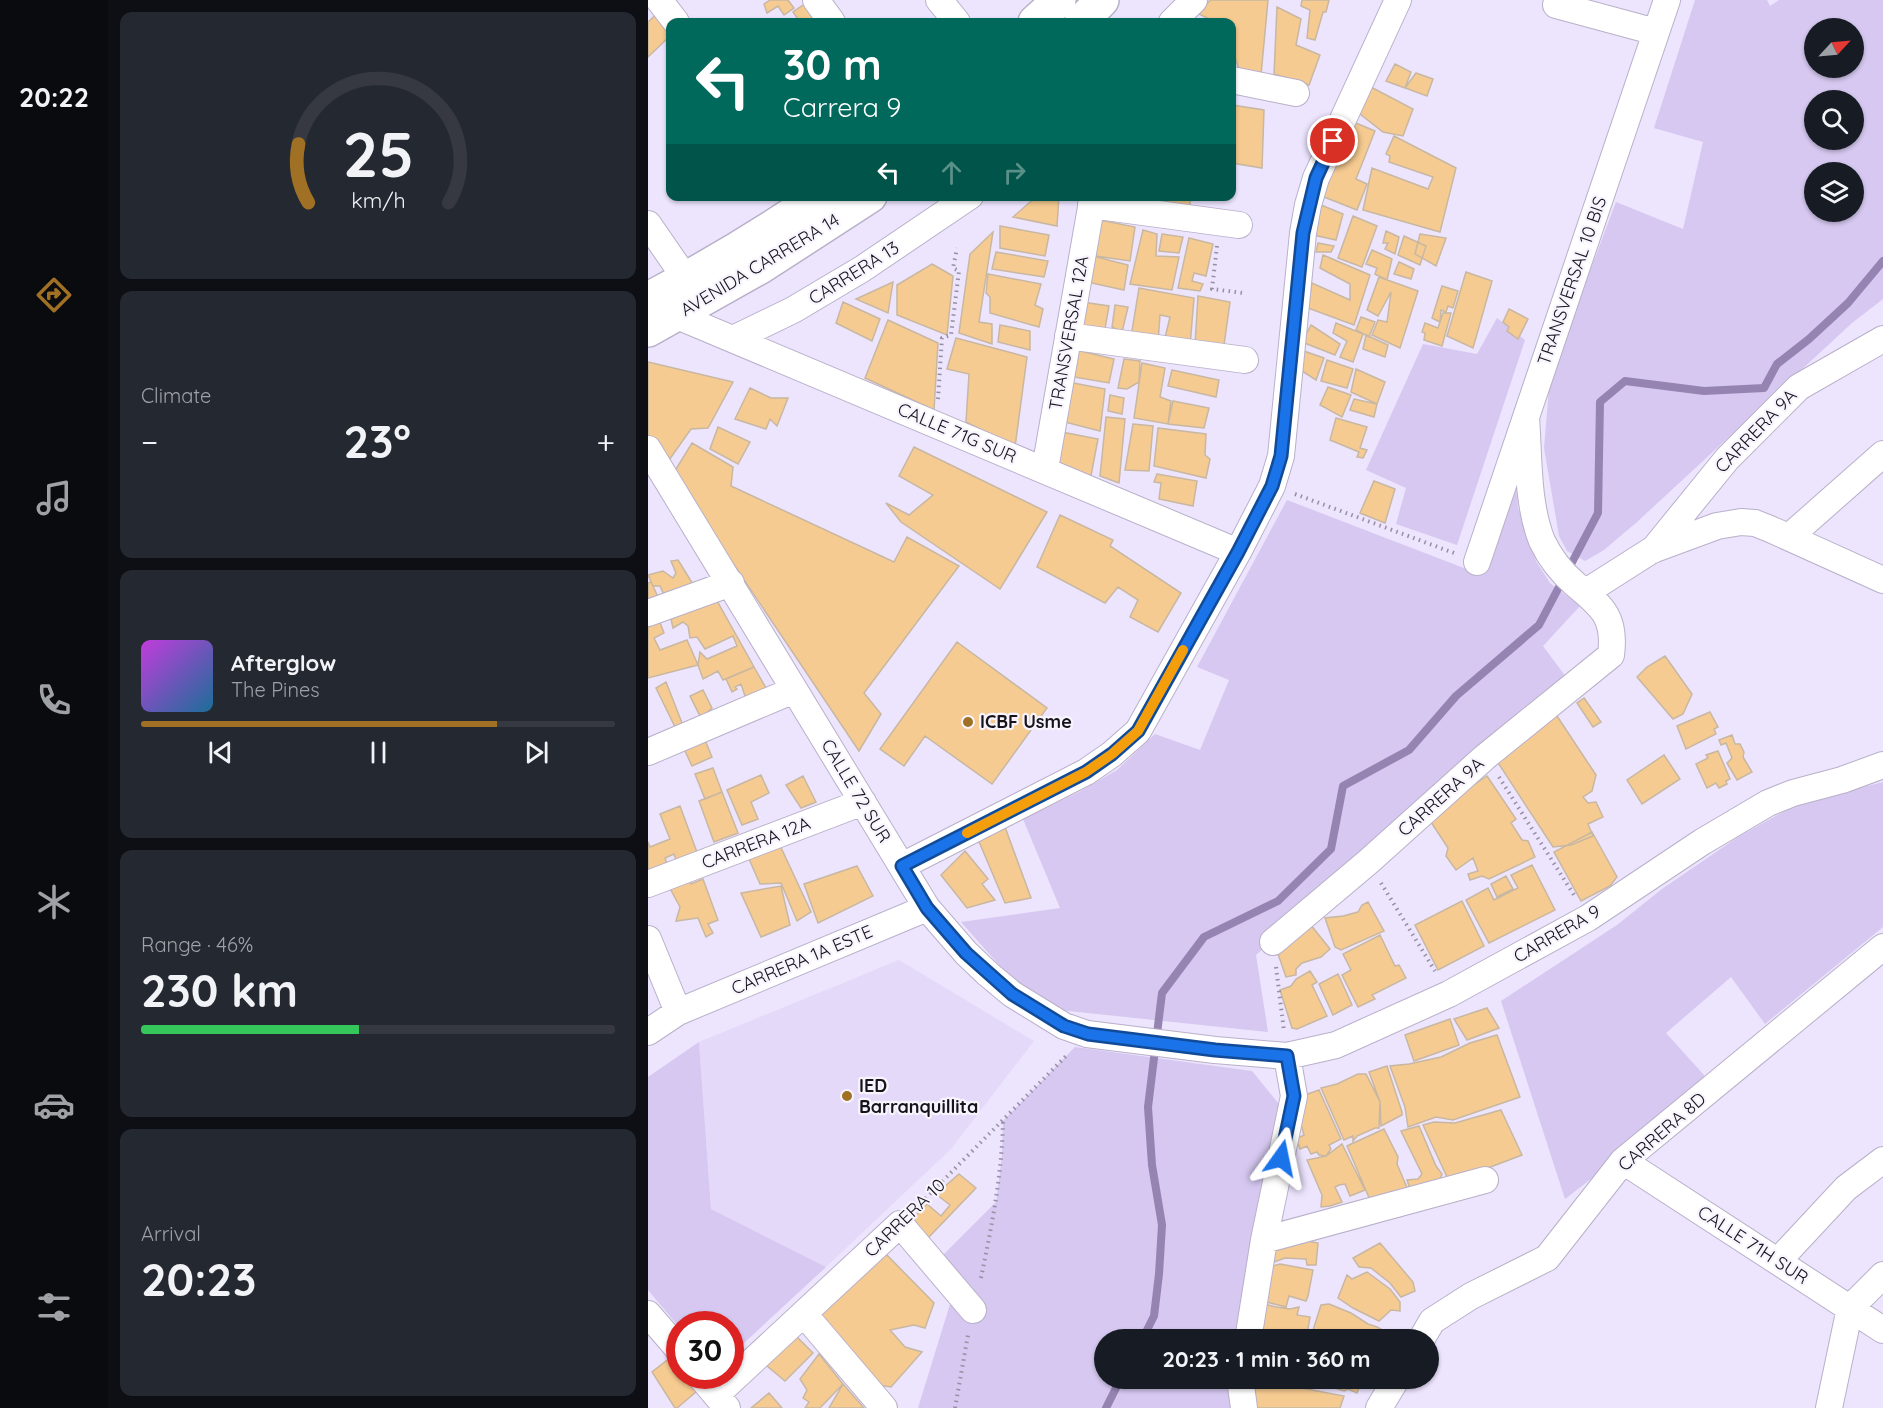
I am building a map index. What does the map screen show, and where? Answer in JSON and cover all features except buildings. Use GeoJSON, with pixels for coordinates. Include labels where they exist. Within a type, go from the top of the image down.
{"type":"FeatureCollection","features":[{"type":"Feature","properties":{"kind":"main road"},"geometry":{"type":"LineString","coordinates":[[1039,18],[1059,0]]}},
{"type":"Feature","properties":{"kind":"main road"},"geometry":{"type":"LineString","coordinates":[[1085,18],[1102,0]]}},
{"type":"Feature","properties":{"kind":"main road","name":"AVENIDA CARRERA 14"},"geometry":{"type":"LineString","coordinates":[[657,315],[686,279],[773,228],[807,201]]}},
{"type":"Feature","properties":{"kind":"main road","name":"AVENIDA CARRERA 14"},"geometry":{"type":"LineString","coordinates":[[657,315],[762,266],[862,201]]}},
{"type":"Feature","properties":{"kind":"street"},"geometry":{"type":"LineString","coordinates":[[659,0],[673,18]]}},
{"type":"Feature","properties":{"kind":"street"},"geometry":{"type":"LineString","coordinates":[[816,0],[829,18]]}},
{"type":"Feature","properties":{"kind":"street"},"geometry":{"type":"LineString","coordinates":[[939,0],[954,18]]}},
{"type":"Feature","properties":{"kind":"street"},"geometry":{"type":"LineString","coordinates":[[1176,18],[1194,0]]}},
{"type":"Feature","properties":{"kind":"street"},"geometry":{"type":"LineString","coordinates":[[902,866],[1086,772],[1112,754],[1138,731],[1238,552],[1272,486],[1281,456],[1303,233],[1308,206],[1316,178],[1398,0]]}},
{"type":"Feature","properties":{"kind":"street","name":"TRANSVERSAL 10 BIS"},"geometry":{"type":"LineString","coordinates":[[1477,562],[1667,0]]}},
{"type":"Feature","properties":{"kind":"street"},"geometry":{"type":"LineString","coordinates":[[1556,5],[1656,32]]}},
{"type":"Feature","properties":{"kind":"street"},"geometry":{"type":"LineString","coordinates":[[1236,81],[1296,93]]}},
{"type":"Feature","properties":{"kind":"street","name":"CARRERA 13"},"geometry":{"type":"LineString","coordinates":[[733,339],[793,310],[862,269],[963,201]]}},
{"type":"Feature","properties":{"kind":"street"},"geometry":{"type":"LineString","coordinates":[[1092,201],[1229,223]]}},
{"type":"Feature","properties":{"kind":"street","name":"TRANSVERSAL 12A"},"geometry":{"type":"LineString","coordinates":[[1045,469],[1092,201]]}},
{"type":"Feature","properties":{"kind":"street"},"geometry":{"type":"LineString","coordinates":[[648,224],[686,279]]}},
{"type":"Feature","properties":{"kind":"street","name":"CALLE 71G SUR"},"geometry":{"type":"LineString","coordinates":[[657,315],[733,339],[1238,552]]}},
{"type":"Feature","properties":{"kind":"street"},"geometry":{"type":"LineString","coordinates":[[1068,336],[1245,360]]}},
{"type":"Feature","properties":{"kind":"street","name":"CARRERA 9A"},"geometry":{"type":"LineString","coordinates":[[1652,550],[1727,459],[1799,387],[1883,339]]}},
{"type":"Feature","properties":{"kind":"street"},"geometry":{"type":"LineString","coordinates":[[1526,417],[1533,511],[1537,528],[1553,561],[1581,589],[1652,550],[1717,526],[1741,522],[1755,523],[1883,580]]}},
{"type":"Feature","properties":{"kind":"street","name":"CALLE 72 SUR"},"geometry":{"type":"LineString","coordinates":[[648,449],[656,478],[730,583],[927,908],[966,953],[1012,994],[1064,1026],[1099,1036],[1215,1050]]}},
{"type":"Feature","properties":{"kind":"street"},"geometry":{"type":"LineString","coordinates":[[1789,537],[1883,454]]}},
{"type":"Feature","properties":{"kind":"street"},"geometry":{"type":"LineString","coordinates":[[648,613],[730,583]]}},
{"type":"Feature","properties":{"kind":"street","name":"CARRERA 9A"},"geometry":{"type":"LineString","coordinates":[[1273,942],[1368,862],[1485,757],[1611,655],[1612,637],[1608,618],[1598,603],[1581,589]]}},
{"type":"Feature","properties":{"kind":"street"},"geometry":{"type":"LineString","coordinates":[[648,752],[795,690]]}},
{"type":"Feature","properties":{"kind":"street","name":"CARRERA 9"},"geometry":{"type":"LineString","coordinates":[[1215,1050],[1287,1056],[1336,1045],[1449,994],[1588,918],[1702,842],[1768,803],[1883,765]]}},
{"type":"Feature","properties":{"kind":"street","name":"CARRERA 12A"},"geometry":{"type":"LineString","coordinates":[[648,884],[863,802]]}},
{"type":"Feature","properties":{"kind":"street","name":"CARRERA 1A ESTE"},"geometry":{"type":"LineString","coordinates":[[648,1032],[678,1012],[927,908]]}},
{"type":"Feature","properties":{"kind":"street"},"geometry":{"type":"LineString","coordinates":[[648,939],[678,1012]]}},
{"type":"Feature","properties":{"kind":"street","name":"CARRERA 8D"},"geometry":{"type":"LineString","coordinates":[[1427,1329],[1432,1321],[1461,1302],[1546,1258],[1623,1161],[1766,1045],[1830,988],[1883,947]]}},
{"type":"Feature","properties":{"kind":"street"},"geometry":{"type":"LineString","coordinates":[[1250,1329],[1264,1240],[1294,1096],[1287,1056]]}},
{"type":"Feature","properties":{"kind":"street"},"geometry":{"type":"LineString","coordinates":[[1779,1262],[1846,1188],[1883,1160]]}},
{"type":"Feature","properties":{"kind":"street","name":"CALLE 71H SUR"},"geometry":{"type":"LineString","coordinates":[[1623,1161],[1883,1330]]}},
{"type":"Feature","properties":{"kind":"street"},"geometry":{"type":"LineString","coordinates":[[1264,1240],[1485,1180]]}},
{"type":"Feature","properties":{"kind":"street"},"geometry":{"type":"LineString","coordinates":[[900,1224],[973,1310]]}},
{"type":"Feature","properties":{"kind":"street","name":"CARRERA 10"},"geometry":{"type":"LineString","coordinates":[[721,1401],[804,1314],[900,1224]]}},
{"type":"Feature","properties":{"kind":"street"},"geometry":{"type":"LineString","coordinates":[[1829,1408],[1850,1308],[1883,1275]]}},
{"type":"Feature","properties":{"kind":"street"},"geometry":{"type":"LineString","coordinates":[[648,1314],[666,1335]]}},
{"type":"Feature","properties":{"kind":"street"},"geometry":{"type":"LineString","coordinates":[[804,1314],[884,1408]]}},
{"type":"Feature","properties":{"kind":"street"},"geometry":{"type":"LineString","coordinates":[[711,1389],[721,1401]]}},
{"type":"Feature","properties":{"kind":"street"},"geometry":{"type":"LineString","coordinates":[[1241,1389],[1244,1408]]}},
{"type":"Feature","properties":{"kind":"street"},"geometry":{"type":"LineString","coordinates":[[1379,1408],[1390,1389]]}},
{"type":"Feature","properties":{"kind":"path"},"geometry":{"type":"LineString","coordinates":[[1229,223],[1212,289],[1243,292]]}},
{"type":"Feature","properties":{"kind":"path"},"geometry":{"type":"LineString","coordinates":[[936,424],[942,338],[951,334],[959,272],[953,268],[957,249]]}},
{"type":"Feature","properties":{"kind":"path"},"geometry":{"type":"LineString","coordinates":[[1272,486],[1477,562]]}},
{"type":"Feature","properties":{"kind":"path"},"geometry":{"type":"LineString","coordinates":[[1485,757],[1588,918]]}},
{"type":"Feature","properties":{"kind":"path"},"geometry":{"type":"LineString","coordinates":[[1368,862],[1449,994]]}},
{"type":"Feature","properties":{"kind":"path"},"geometry":{"type":"LineString","coordinates":[[1273,942],[1287,1056]]}},
{"type":"Feature","properties":{"kind":"path","name":"CARRERA 10"},"geometry":{"type":"LineString","coordinates":[[900,1224],[1003,1121],[1099,1036]]}},
{"type":"Feature","properties":{"kind":"path"},"geometry":{"type":"LineString","coordinates":[[955,1408],[996,1202],[1002,1156],[1003,1121]]}},
{"type":"Feature","properties":{"kind":"shaded area"},"geometry":{"type":"Polygon","coordinates":[[[1695,0],[1767,0],[1770,6],[1779,0],[1883,0],[1883,299],[1852,323],[1637,522],[1604,550],[1585,561],[1567,551],[1559,536],[1544,448],[1550,377],[1616,202],[1683,229],[1703,142],[1654,128],[1695,0]]]}},
{"type":"Feature","properties":{"kind":"shaded area"},"geometry":{"type":"Polygon","coordinates":[[[1497,318],[1525,340],[1457,545],[1396,524],[1406,488],[1366,470],[1423,344],[1477,354],[1497,318]]]}},
{"type":"Feature","properties":{"kind":"shaded area"},"geometry":{"type":"Polygon","coordinates":[[[1515,477],[1518,508],[1536,561],[1550,583],[1580,606],[1543,646],[1566,677],[1256,955],[1268,1032],[1059,1010],[1007,974],[961,922],[1060,908],[1023,819],[1079,792],[1117,770],[1155,734],[1200,750],[1229,680],[1197,667],[1287,500],[1482,575],[1515,477]]]}},
{"type":"Feature","properties":{"kind":"shaded area"},"geometry":{"type":"Polygon","coordinates":[[[1883,782],[1883,927],[1765,1024],[1731,977],[1666,1033],[1713,1085],[1565,1199],[1501,1001],[1617,925],[1662,889],[1738,837],[1799,803],[1883,782]]]}},
{"type":"Feature","properties":{"kind":"shaded area","name":"IED Barranquillita"},"geometry":{"type":"Polygon","coordinates":[[[899,960],[1034,1041],[951,1149],[826,1267],[711,1209],[699,1042],[899,960]]]}},
{"type":"Feature","properties":{"kind":"shaded area"},"geometry":{"type":"Polygon","coordinates":[[[699,1042],[711,1209],[826,1267],[744,1343],[744,1311],[666,1311],[648,1290],[648,1077],[699,1042]]]}},
{"type":"Feature","properties":{"kind":"shaded area"},"geometry":{"type":"Polygon","coordinates":[[[1075,1047],[1252,1071],[1279,1104],[1241,1329],[1094,1329],[1094,1389],[1232,1389],[1233,1408],[918,1408],[955,1288],[934,1264],[996,1202],[1002,1156],[1003,1121],[1075,1047]]]}},
{"type":"Feature","properties":{"kind":"waterway"},"geometry":{"type":"LineString","coordinates":[[1148,1329],[1154,1316],[1162,1225],[1152,1165],[1148,1107],[1162,993],[1204,937],[1278,901],[1331,849],[1343,786],[1409,750],[1456,696],[1539,625],[1598,513],[1600,402],[1625,381],[1704,391],[1764,388],[1777,364],[1809,339],[1848,303],[1883,261]]}},
{"type":"Feature","properties":{"kind":"waterway"},"geometry":{"type":"LineString","coordinates":[[1106,1408],[1116,1389]]}},
{"type":"Feature","properties":{"kind":"slow traffic"},"geometry":{"type":"LineString","coordinates":[[967,833],[1086,772],[1112,754],[1138,731],[1183,650]]}},
{"type":"Feature","properties":{"kind":"place","name":"ICBF Usme"},"geometry":{"type":"Point","coordinates":[968,722]}},
{"type":"Feature","properties":{"kind":"place","name":"IED Barranquillita"},"geometry":{"type":"Point","coordinates":[847,1096]}},
{"type":"Feature","properties":{"kind":"route"},"geometry":{"type":"LineString","coordinates":[[1281,1158],[1294,1096],[1287,1056],[1215,1050],[1088,1034],[1064,1026],[1012,994],[966,953],[927,908],[902,866],[1086,772],[1112,754],[1138,731],[1238,552],[1272,486],[1281,456],[1303,233],[1316,178],[1333,141]]}}]}
